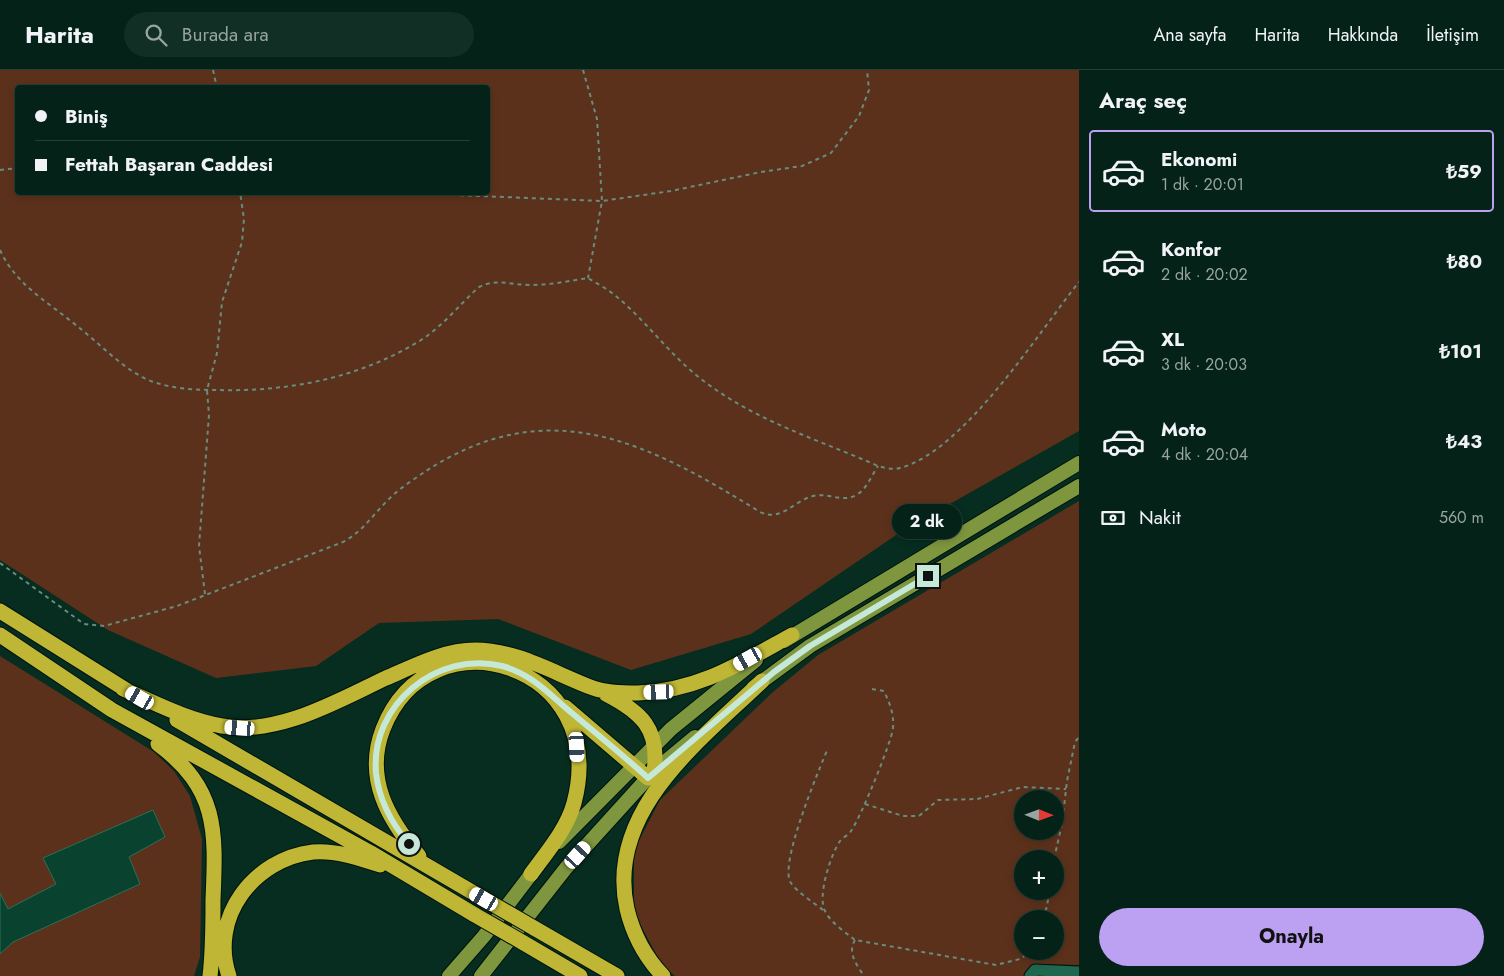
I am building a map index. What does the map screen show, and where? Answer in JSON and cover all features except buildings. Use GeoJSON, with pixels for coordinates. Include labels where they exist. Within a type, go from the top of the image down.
{"type":"FeatureCollection","features":[{"type":"Feature","properties":{"kind":"highway"},"geometry":{"type":"LineString","coordinates":[[0,611],[123,689],[617,976]]}},
{"type":"Feature","properties":{"kind":"highway"},"geometry":{"type":"LineString","coordinates":[[0,635],[112,710],[176,757],[194,779],[208,804],[212,821],[215,853],[210,976]]}},
{"type":"Feature","properties":{"kind":"highway"},"geometry":{"type":"LineString","coordinates":[[596,688],[631,693],[659,692],[682,688],[734,667],[792,636]]}},
{"type":"Feature","properties":{"kind":"highway"},"geometry":{"type":"LineString","coordinates":[[123,689],[192,719],[224,727],[240,728],[288,721],[411,667],[457,652],[476,650],[518,657],[596,688],[636,712],[648,725],[655,744],[651,774],[634,765],[542,686],[520,672],[485,663],[462,664],[440,670],[423,679],[399,700],[388,716],[376,756],[376,773],[380,793],[387,812],[401,834],[426,865]]}},
{"type":"Feature","properties":{"kind":"highway"},"geometry":{"type":"LineString","coordinates":[[662,976],[642,948],[628,916],[623,877],[630,839],[641,814],[656,789],[672,770],[762,681]]}},
{"type":"Feature","properties":{"kind":"highway"},"geometry":{"type":"LineString","coordinates":[[530,874],[567,822],[574,803],[578,764],[577,747],[568,717],[560,703]]}},
{"type":"Feature","properties":{"kind":"highway"},"geometry":{"type":"LineString","coordinates":[[112,710],[404,873],[580,976]]}},
{"type":"Feature","properties":{"kind":"highway"},"geometry":{"type":"LineString","coordinates":[[229,976],[224,952],[224,939],[231,914],[239,896],[249,883],[277,862],[295,855],[332,852],[404,873]]}},
{"type":"Feature","properties":{"kind":"main road"},"geometry":{"type":"LineString","coordinates":[[448,976],[484,936],[530,874],[634,765],[655,744],[743,670],[792,636],[1079,463]]}},
{"type":"Feature","properties":{"kind":"main road"},"geometry":{"type":"LineString","coordinates":[[481,976],[566,868],[651,774],[762,681],[810,646],[1079,486]]}},
{"type":"Feature","properties":{"kind":"street"},"geometry":{"type":"LineString","coordinates":[[1030,976],[1035,970],[1079,972]]}},
{"type":"Feature","properties":{"kind":"path"},"geometry":{"type":"LineString","coordinates":[[213,70],[216,85]]}},
{"type":"Feature","properties":{"kind":"path"},"geometry":{"type":"LineString","coordinates":[[583,70],[598,124],[602,201],[588,278]]}},
{"type":"Feature","properties":{"kind":"path"},"geometry":{"type":"LineString","coordinates":[[454,195],[602,201],[702,186],[761,172],[802,166],[831,153],[859,116],[869,90],[868,70]]}},
{"type":"Feature","properties":{"kind":"path"},"geometry":{"type":"LineString","coordinates":[[0,170],[15,168]]}},
{"type":"Feature","properties":{"kind":"path"},"geometry":{"type":"LineString","coordinates":[[205,594],[199,546],[209,416],[207,390],[217,353],[222,302],[242,242],[244,219],[240,195]]}},
{"type":"Feature","properties":{"kind":"path"},"geometry":{"type":"LineString","coordinates":[[0,250],[12,271],[30,291],[145,378],[178,388],[207,390],[272,388],[345,375],[380,362],[422,340],[479,287],[486,283],[500,281],[528,285],[555,284],[588,278],[617,296],[675,356],[728,397],[782,427],[878,466],[901,468],[937,449],[960,429],[1000,384],[1079,282]]}},
{"type":"Feature","properties":{"kind":"path"},"geometry":{"type":"LineString","coordinates":[[0,564],[84,624],[96,627],[110,625],[159,613],[351,537],[365,527],[388,499],[429,470],[474,445],[514,432],[556,430],[602,436],[636,446],[666,459],[760,512],[769,515],[788,511],[811,496],[852,497],[864,489],[878,466]]}},
{"type":"Feature","properties":{"kind":"path"},"geometry":{"type":"LineString","coordinates":[[824,910],[823,892],[830,861],[840,841],[851,831],[865,804],[893,730],[893,709],[884,691],[872,689]]}},
{"type":"Feature","properties":{"kind":"path"},"geometry":{"type":"LineString","coordinates":[[1056,850],[1075,742],[1079,737]]}},
{"type":"Feature","properties":{"kind":"path"},"geometry":{"type":"LineString","coordinates":[[828,748],[790,853],[787,872],[790,882],[824,910],[837,925],[855,940],[996,965],[1016,960]]}},
{"type":"Feature","properties":{"kind":"path"},"geometry":{"type":"LineString","coordinates":[[865,804],[903,816],[919,816],[938,800],[977,799],[1023,787],[1066,789]]}},
{"type":"Feature","properties":{"kind":"path"},"geometry":{"type":"LineString","coordinates":[[855,940],[852,944],[853,960],[864,976]]}},
{"type":"Feature","properties":{"kind":"shaded area"},"geometry":{"type":"Polygon","coordinates":[[[0,70],[1079,70],[1079,431],[902,531],[751,634],[631,670],[498,619],[379,623],[316,666],[216,678],[108,630],[0,560],[0,70]]]}},
{"type":"Feature","properties":{"kind":"shaded area"},"geometry":{"type":"Polygon","coordinates":[[[1079,501],[1079,965],[1036,964],[1025,976],[675,976],[662,965],[634,913],[634,850],[660,800],[773,692],[818,655],[1079,501]]]}},
{"type":"Feature","properties":{"kind":"shaded area"},"geometry":{"type":"Polygon","coordinates":[[[0,656],[154,752],[174,771],[190,796],[202,839],[200,957],[194,976],[0,976],[0,656]]]}},
{"type":"Feature","properties":{"kind":"route"},"geometry":{"type":"LineString","coordinates":[[409,844],[387,812],[380,793],[376,773],[376,756],[388,716],[399,700],[408,690],[423,679],[440,670],[462,664],[485,663],[503,666],[520,672],[542,686],[648,778],[762,681],[810,646],[928,576]]}}]}
